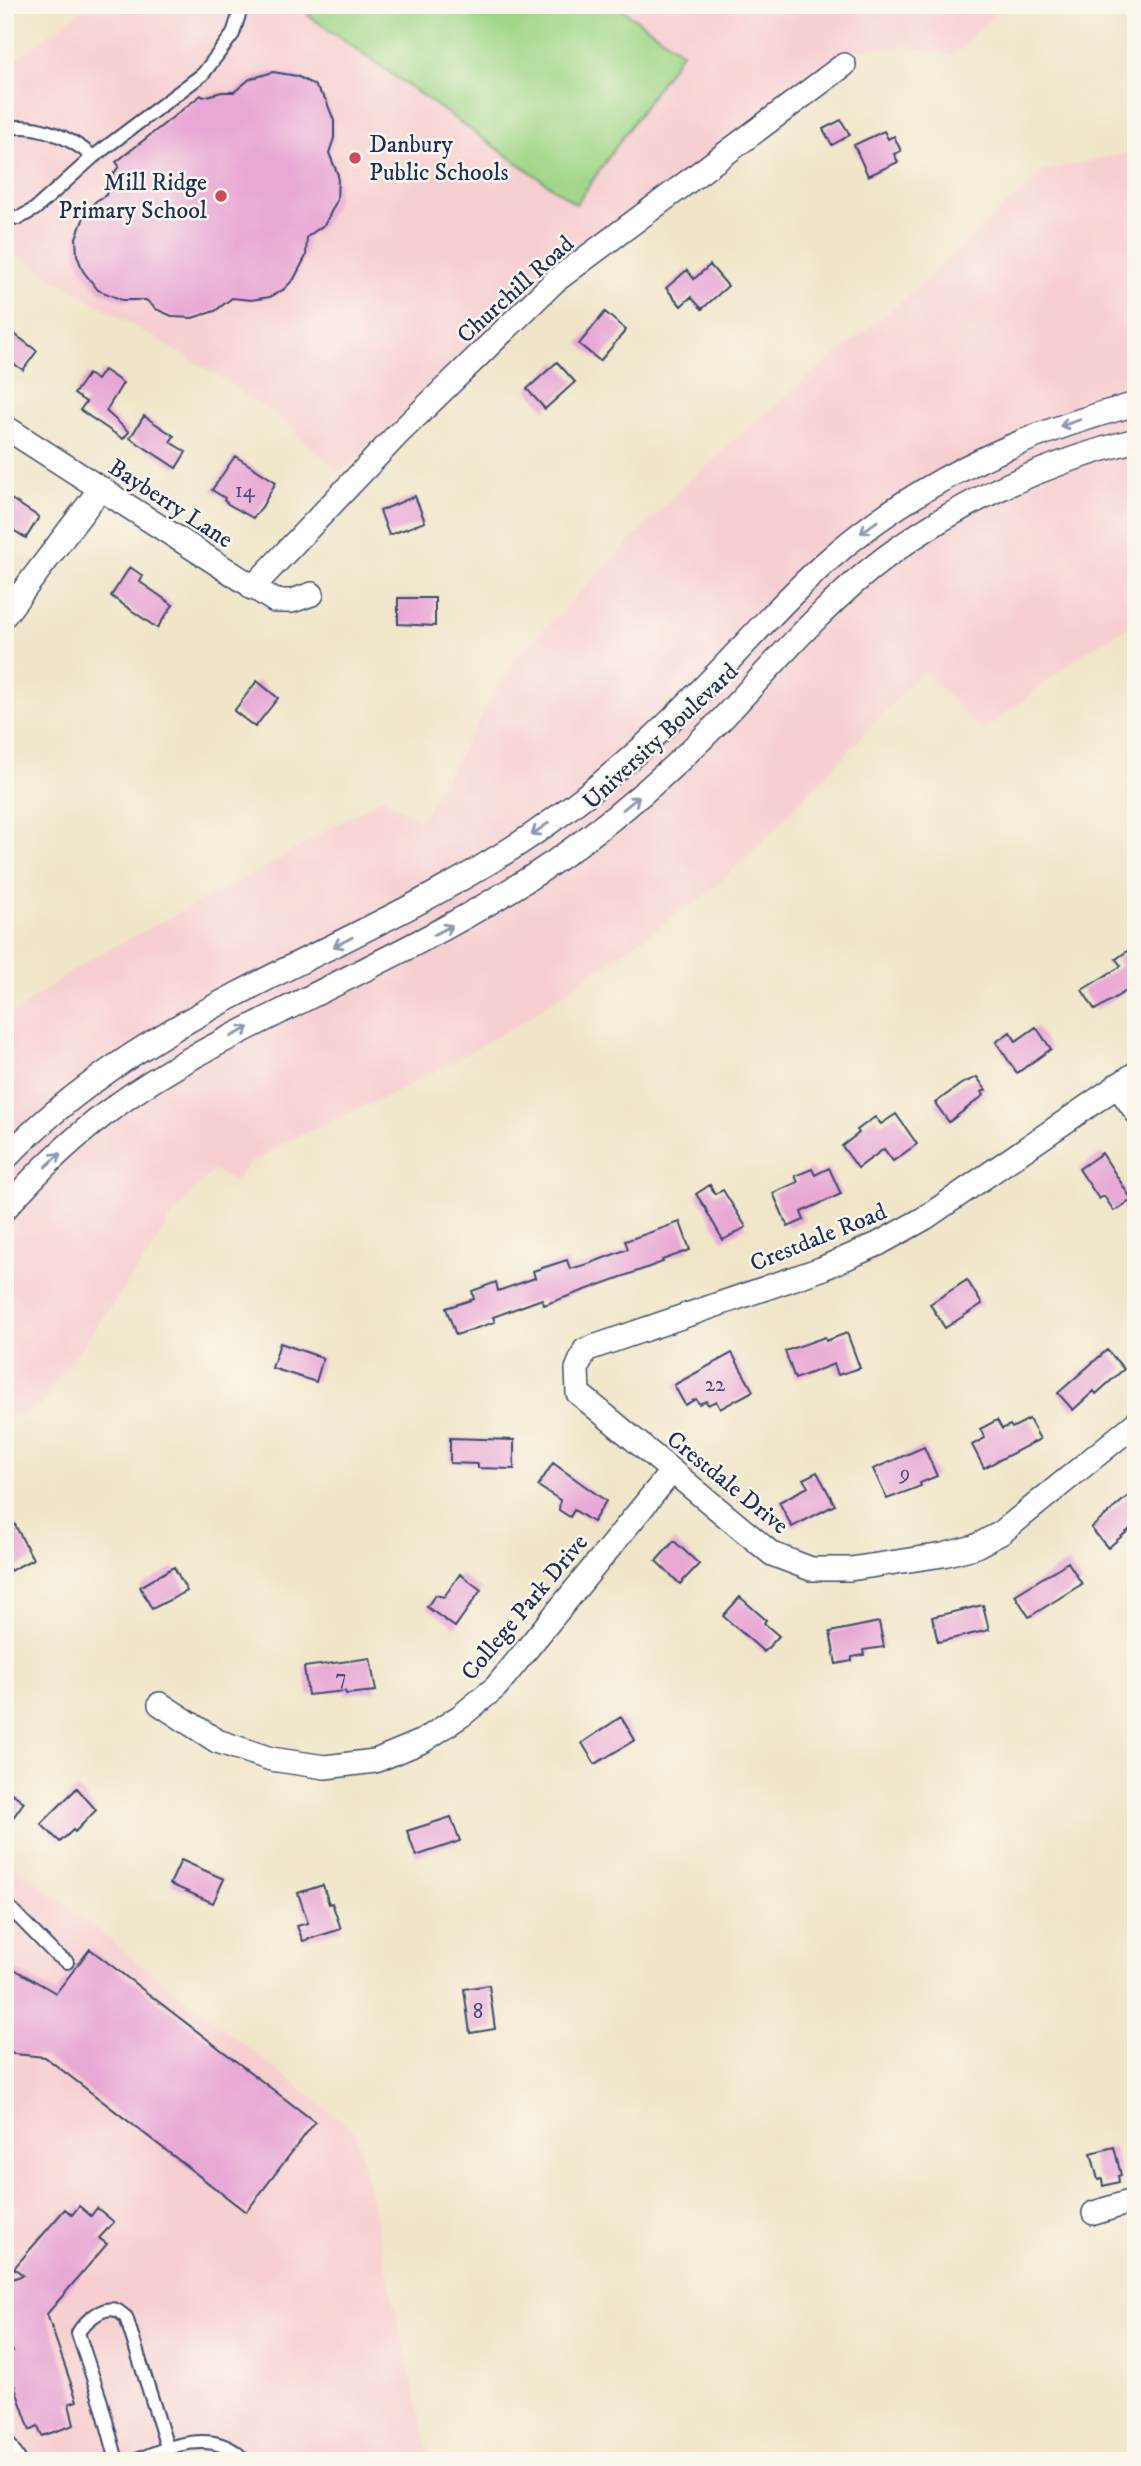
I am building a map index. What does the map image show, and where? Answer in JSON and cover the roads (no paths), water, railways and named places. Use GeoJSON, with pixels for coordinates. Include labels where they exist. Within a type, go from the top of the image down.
{"type":"FeatureCollection","features":[{"type":"Feature","properties":{"kind":"street","name":"Churchill Road"},"geometry":{"type":"LineString","coordinates":[[252,588],[397,435],[555,281],[844,65]]}},
{"type":"Feature","properties":{"kind":"street","name":"University Boulevard"},"geometry":{"type":"LineString","coordinates":[[5,1159],[56,1110],[136,1051],[205,1011],[440,893],[576,803],[656,736],[825,563],[863,531],[908,500],[953,472],[995,452],[1089,416],[1136,404]]}},
{"type":"Feature","properties":{"kind":"street","name":"Bayberry Lane"},"geometry":{"type":"LineString","coordinates":[[5,427],[275,601],[292,601],[312,594]]}},
{"type":"Feature","properties":{"kind":"street","name":"University Boulevard"},"geometry":{"type":"LineString","coordinates":[[5,1209],[78,1137],[117,1105],[154,1080],[246,1029],[457,923],[533,876],[597,831],[679,761],[848,589],[884,558],[926,528],[1009,483],[1099,449],[1136,440]]}},
{"type":"Feature","properties":{"kind":"street"},"geometry":{"type":"LineString","coordinates":[[5,615],[101,488]]}},
{"type":"Feature","properties":{"kind":"street"},"geometry":{"type":"LineString","coordinates":[[1126,1079],[1136,1112]]}},
{"type":"Feature","properties":{"kind":"street","name":"Crestdale Road"},"geometry":{"type":"LineString","coordinates":[[577,1369],[585,1350],[821,1269],[878,1244],[925,1218],[1126,1079]]}},
{"type":"Feature","properties":{"kind":"street","name":"Crestdale Drive"},"geometry":{"type":"LineString","coordinates":[[577,1369],[578,1393],[772,1554],[811,1570],[850,1569],[943,1555],[974,1547],[1001,1533],[1136,1423]]}},
{"type":"Feature","properties":{"kind":"street","name":"College Park Drive"},"geometry":{"type":"LineString","coordinates":[[160,1704],[217,1741],[271,1759],[325,1767],[375,1761],[422,1741],[462,1715],[496,1687],[672,1471]]}},
{"type":"Feature","properties":{"kind":"street"},"geometry":{"type":"LineString","coordinates":[[1094,2213],[1136,2200]]}},
{"type":"Feature","properties":{"kind":"lane"},"geometry":{"type":"LineString","coordinates":[[5,216],[19,218],[35,209],[93,157],[203,74],[233,34],[242,5]]}},
{"type":"Feature","properties":{"kind":"lane"},"geometry":{"type":"LineString","coordinates":[[5,129],[30,128],[50,133],[84,149],[93,157]]}},
{"type":"Feature","properties":{"kind":"lane"},"geometry":{"type":"LineString","coordinates":[[5,1903],[54,1953],[67,1962]]}},
{"type":"Feature","properties":{"kind":"lane"},"geometry":{"type":"LineString","coordinates":[[117,2461],[78,2333],[83,2323],[104,2311],[116,2310],[126,2317],[167,2447]]}},
{"type":"Feature","properties":{"kind":"lane"},"geometry":{"type":"LineString","coordinates":[[5,2437],[20,2461]]}},
{"type":"Feature","properties":{"kind":"lane"},"geometry":{"type":"LineString","coordinates":[[135,2461],[167,2447],[193,2441],[219,2445],[241,2456],[245,2461]]}},
{"type":"Feature","properties":{"kind":"place","name":"Danbury Public Schools"},"geometry":{"type":"Point","coordinates":[355,158]}},
{"type":"Feature","properties":{"kind":"place","name":"Mill Ridge Primary School"},"geometry":{"type":"Point","coordinates":[221,196]}}]}
